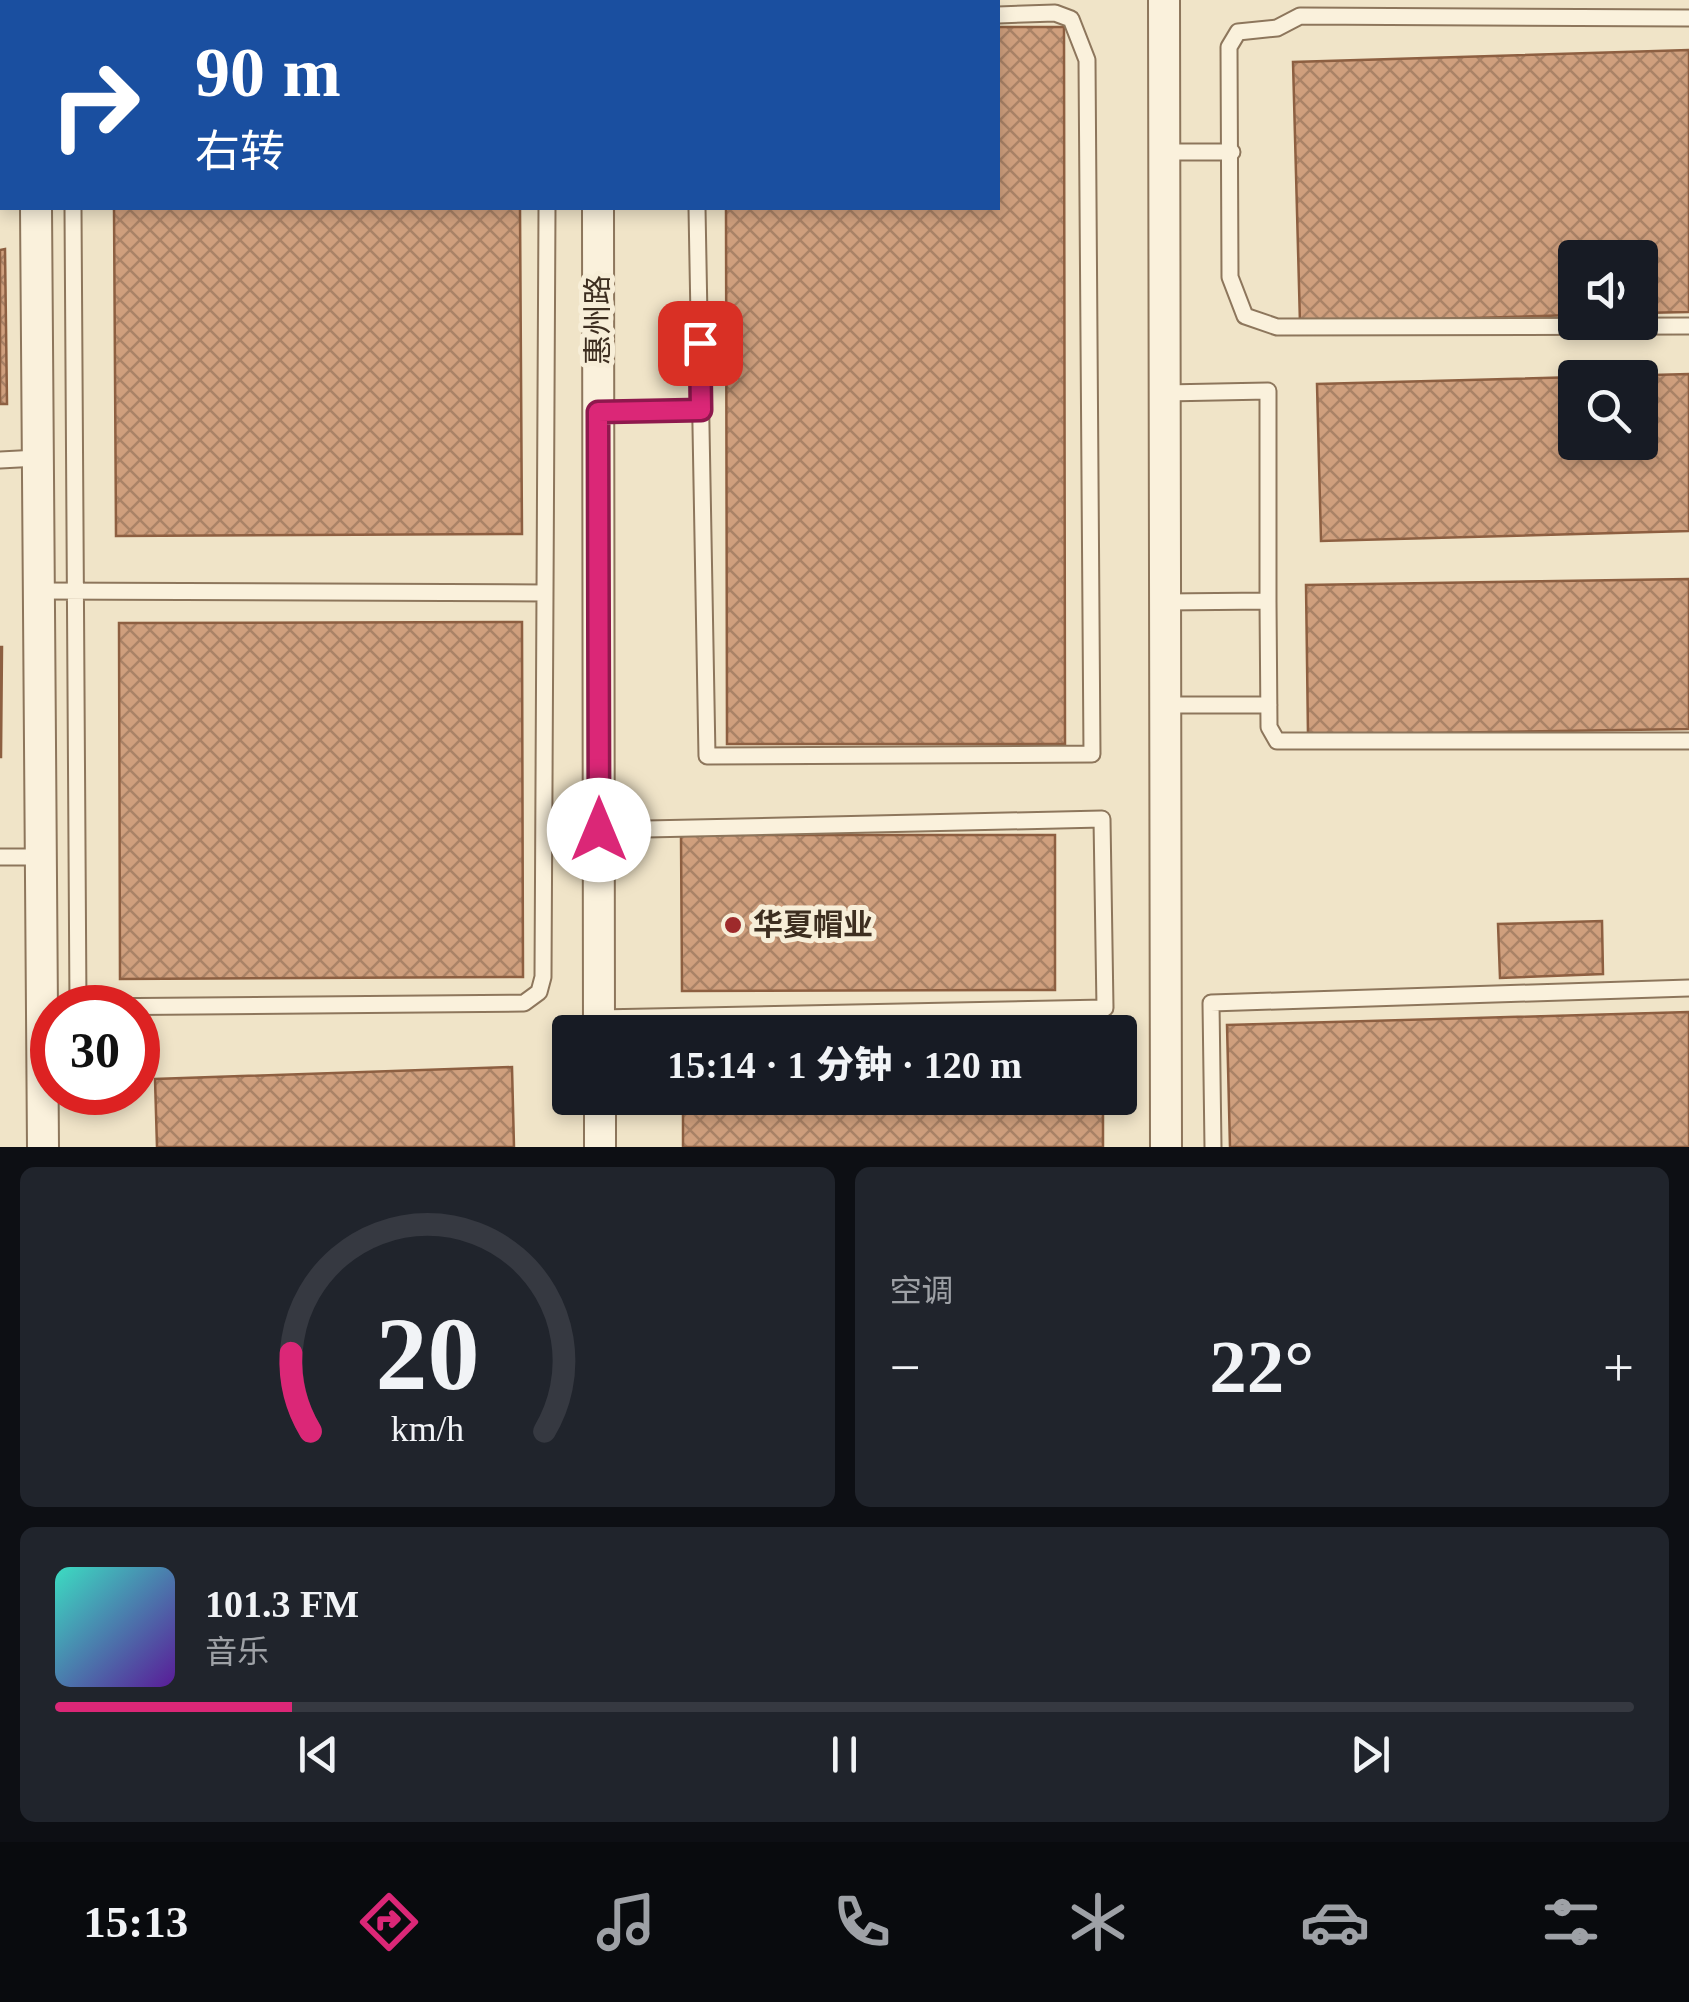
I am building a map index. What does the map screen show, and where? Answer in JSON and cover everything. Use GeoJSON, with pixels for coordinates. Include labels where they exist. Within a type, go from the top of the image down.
{"type":"FeatureCollection","features":[{"type":"Feature","properties":{"kind":"street"},"geometry":{"type":"LineString","coordinates":[[1164,0],[1166,1147]]}},
{"type":"Feature","properties":{"kind":"street"},"geometry":{"type":"LineString","coordinates":[[36,210],[43,1147]]}},
{"type":"Feature","properties":{"kind":"street","name":"惠州路"},"geometry":{"type":"LineString","coordinates":[[598,210],[599,1015]]}},
{"type":"Feature","properties":{"kind":"street"},"geometry":{"type":"LineString","coordinates":[[600,1115],[600,1147]]}},
{"type":"Feature","properties":{"kind":"lane"},"geometry":{"type":"LineString","coordinates":[[697,210],[707,756],[1092,754],[1088,60],[1081,33],[1071,19],[1055,13],[1000,14]]}},
{"type":"Feature","properties":{"kind":"lane"},"geometry":{"type":"LineString","coordinates":[[1689,18],[1300,16],[1277,28],[1238,32],[1229,46],[1230,277],[1245,316],[1278,327],[1689,326]]}},
{"type":"Feature","properties":{"kind":"lane"},"geometry":{"type":"LineString","coordinates":[[1164,152],[1232,152]]}},
{"type":"Feature","properties":{"kind":"lane"},"geometry":{"type":"LineString","coordinates":[[73,210],[78,1007],[524,1003],[538,992],[544,976],[547,210]]}},
{"type":"Feature","properties":{"kind":"lane"},"geometry":{"type":"LineString","coordinates":[[1165,393],[1268,391],[1269,726],[1277,741],[1689,741]]}},
{"type":"Feature","properties":{"kind":"lane"},"geometry":{"type":"LineString","coordinates":[[598,412],[701,410]]}},
{"type":"Feature","properties":{"kind":"lane"},"geometry":{"type":"LineString","coordinates":[[0,460],[38,458]]}},
{"type":"Feature","properties":{"kind":"lane"},"geometry":{"type":"LineString","coordinates":[[38,591],[545,593]]}},
{"type":"Feature","properties":{"kind":"lane"},"geometry":{"type":"LineString","coordinates":[[1165,602],[1268,601]]}},
{"type":"Feature","properties":{"kind":"lane"},"geometry":{"type":"LineString","coordinates":[[1166,705],[1269,704]]}},
{"type":"Feature","properties":{"kind":"lane"},"geometry":{"type":"LineString","coordinates":[[599,830],[1102,818],[1105,1008],[897,1015]]}},
{"type":"Feature","properties":{"kind":"lane"},"geometry":{"type":"LineString","coordinates":[[0,857],[41,857]]}},
{"type":"Feature","properties":{"kind":"lane"},"geometry":{"type":"LineString","coordinates":[[1213,1147],[1211,1003],[1689,988]]}},
{"type":"Feature","properties":{"kind":"building"},"geometry":{"type":"Polygon","coordinates":[[[1000,27],[1064,27],[1065,744],[727,744],[726,210],[1000,210],[1000,27]]]}},
{"type":"Feature","properties":{"kind":"building"},"geometry":{"type":"Polygon","coordinates":[[[1689,50],[1689,312],[1658,313],[1658,240],[1558,240],[1558,315],[1300,323],[1293,62],[1689,50]]]}},
{"type":"Feature","properties":{"kind":"building"},"geometry":{"type":"Polygon","coordinates":[[[114,210],[520,210],[522,534],[116,536],[114,210]]]}},
{"type":"Feature","properties":{"kind":"building"},"geometry":{"type":"Polygon","coordinates":[[[5,249],[7,404],[0,404],[0,250],[5,249]]]}},
{"type":"Feature","properties":{"kind":"building"},"geometry":{"type":"Polygon","coordinates":[[[1689,374],[1689,531],[1321,541],[1317,384],[1558,378],[1558,460],[1658,460],[1658,375],[1689,374]]]}},
{"type":"Feature","properties":{"kind":"building"},"geometry":{"type":"Polygon","coordinates":[[[1689,579],[1689,729],[1308,735],[1306,585],[1689,579]]]}},
{"type":"Feature","properties":{"kind":"building"},"geometry":{"type":"Polygon","coordinates":[[[522,622],[523,977],[120,979],[119,623],[522,622]]]}},
{"type":"Feature","properties":{"kind":"building"},"geometry":{"type":"Polygon","coordinates":[[[2,647],[1,757],[0,757],[2,647]]]}},
{"type":"Feature","properties":{"kind":"building"},"geometry":{"type":"Polygon","coordinates":[[[681,835],[1055,835],[1055,990],[682,991],[681,835]]]}},
{"type":"Feature","properties":{"kind":"building"},"geometry":{"type":"Polygon","coordinates":[[[1602,921],[1603,974],[1500,978],[1498,924],[1602,921]]]}},
{"type":"Feature","properties":{"kind":"building"},"geometry":{"type":"Polygon","coordinates":[[[1689,1012],[1689,1147],[1230,1147],[1227,1025],[1689,1012]]]}},
{"type":"Feature","properties":{"kind":"building"},"geometry":{"type":"Polygon","coordinates":[[[512,1067],[514,1147],[157,1147],[160,1079],[512,1067]]]}},
{"type":"Feature","properties":{"kind":"building"},"geometry":{"type":"Polygon","coordinates":[[[683,1115],[1103,1115],[1103,1147],[683,1147],[683,1115]]]}},
{"type":"Feature","properties":{"kind":"place","name":"华夏帽业"},"geometry":{"type":"Point","coordinates":[733,925]}},
{"type":"Feature","properties":{"kind":"route"},"geometry":{"type":"LineString","coordinates":[[599,830],[598,412],[701,410],[700,343]]}}]}
